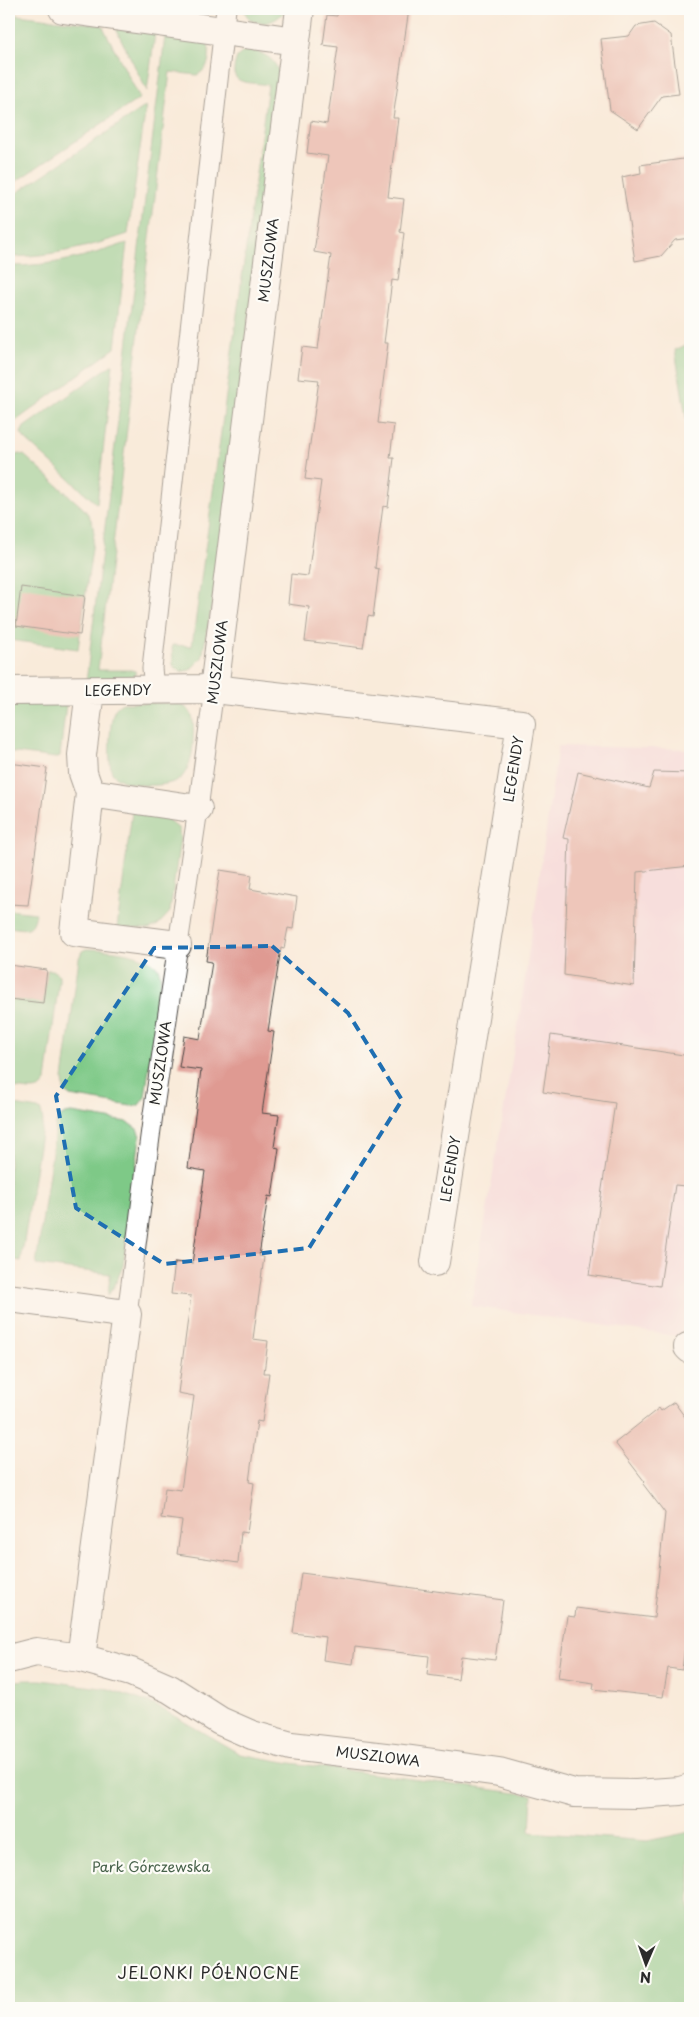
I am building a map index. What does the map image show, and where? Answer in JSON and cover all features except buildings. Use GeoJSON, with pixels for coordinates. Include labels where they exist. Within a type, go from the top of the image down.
{"type":"FeatureCollection","features":[{"type":"Feature","properties":{"kind":"street"},"geometry":{"type":"LineString","coordinates":[[63,9],[178,25],[225,19],[296,41]]}},
{"type":"Feature","properties":{"kind":"street","name":"MUSZLOWA"},"geometry":{"type":"LineString","coordinates":[[214,690],[300,9]]}},
{"type":"Feature","properties":{"kind":"street","name":"LEGENDY"},"geometry":{"type":"LineString","coordinates":[[9,691],[214,690],[520,724],[435,1262]]}},
{"type":"Feature","properties":{"kind":"street"},"geometry":{"type":"LineString","coordinates":[[90,691],[82,755],[83,773],[90,793],[74,932],[177,946]]}},
{"type":"Feature","properties":{"kind":"street"},"geometry":{"type":"LineString","coordinates":[[90,793],[198,809]]}},
{"type":"Feature","properties":{"kind":"street"},"geometry":{"type":"LineString","coordinates":[[9,1298],[127,1314]]}},
{"type":"Feature","properties":{"kind":"street","name":"MUSZLOWA"},"geometry":{"type":"LineString","coordinates":[[81,1658],[127,1314]]}},
{"type":"Feature","properties":{"kind":"street","name":"MUSZLOWA"},"geometry":{"type":"LineString","coordinates":[[9,1659],[36,1652],[81,1658],[131,1672],[170,1689],[220,1721],[252,1735],[291,1746],[499,1772],[574,1793],[636,1794],[680,1791],[690,1788]]}},
{"type":"Feature","properties":{"kind":"lane"},"geometry":{"type":"LineString","coordinates":[[154,689],[152,668],[225,19]]}},
{"type":"Feature","properties":{"kind":"lane","name":"MUSZLOWA"},"geometry":{"type":"LineString","coordinates":[[127,1314],[214,690]]}},
{"type":"Feature","properties":{"kind":"highlighted area"},"geometry":{"type":"Polygon","coordinates":[[[272,946],[348,1013],[402,1100],[309,1248],[164,1264],[76,1208],[56,1096],[154,948],[272,946]]]}},
{"type":"Feature","properties":{"kind":"shaded area"},"geometry":{"type":"Polygon","coordinates":[[[558,746],[690,749],[690,1338],[471,1306],[521,1006],[558,746]]]}},
{"type":"Feature","properties":{"kind":"green space"},"geometry":{"type":"Polygon","coordinates":[[[244,9],[285,9],[276,19],[264,23],[252,20],[247,16],[244,9]]]}},
{"type":"Feature","properties":{"kind":"green space"},"geometry":{"type":"Polygon","coordinates":[[[9,14],[102,25],[140,98],[9,186],[9,14]]]}},
{"type":"Feature","properties":{"kind":"green space"},"geometry":{"type":"Polygon","coordinates":[[[116,29],[155,34],[147,91],[116,29]]]}},
{"type":"Feature","properties":{"kind":"green space"},"geometry":{"type":"Polygon","coordinates":[[[165,36],[203,41],[208,44],[209,53],[207,66],[197,75],[170,72],[98,670],[131,670],[135,671],[136,674],[135,676],[86,682],[165,36]]]}},
{"type":"Feature","properties":{"kind":"green space"},"geometry":{"type":"Polygon","coordinates":[[[250,50],[268,57],[279,72],[217,578],[202,658],[190,670],[180,672],[173,666],[172,645],[192,646],[268,85],[240,81],[236,78],[234,67],[237,57],[243,52],[250,50]]]}},
{"type":"Feature","properties":{"kind":"green space"},"geometry":{"type":"Polygon","coordinates":[[[146,106],[128,234],[69,250],[40,255],[9,257],[9,198],[146,106]]]}},
{"type":"Feature","properties":{"kind":"green space"},"geometry":{"type":"Polygon","coordinates":[[[127,243],[115,348],[9,426],[9,266],[25,266],[69,260],[127,243]]]}},
{"type":"Feature","properties":{"kind":"green space"},"geometry":{"type":"Polygon","coordinates":[[[690,343],[690,441],[675,350],[690,343]]]}},
{"type":"Feature","properties":{"kind":"green space"},"geometry":{"type":"Polygon","coordinates":[[[113,364],[97,504],[25,439],[21,433],[24,427],[113,364]]]}},
{"type":"Feature","properties":{"kind":"green space"},"geometry":{"type":"Polygon","coordinates":[[[24,455],[83,508],[92,523],[94,534],[78,649],[9,640],[9,489],[11,464],[14,456],[24,455]]]}},
{"type":"Feature","properties":{"kind":"green space"},"geometry":{"type":"Polygon","coordinates":[[[123,703],[172,703],[186,707],[190,711],[193,723],[192,751],[189,765],[182,777],[168,784],[147,785],[127,782],[113,774],[110,763],[112,719],[116,708],[123,703]]]}},
{"type":"Feature","properties":{"kind":"green space"},"geometry":{"type":"Polygon","coordinates":[[[9,704],[66,704],[60,756],[55,758],[9,752],[9,704]]]}},
{"type":"Feature","properties":{"kind":"green space"},"geometry":{"type":"Polygon","coordinates":[[[132,812],[166,818],[179,829],[180,839],[170,912],[158,925],[149,929],[117,928],[132,812]]]}},
{"type":"Feature","properties":{"kind":"green space"},"geometry":{"type":"Polygon","coordinates":[[[9,910],[36,913],[33,924],[24,929],[9,927],[9,910]]]}},
{"type":"Feature","properties":{"kind":"green space"},"geometry":{"type":"Polygon","coordinates":[[[86,949],[125,952],[145,958],[158,968],[161,980],[145,1097],[139,1105],[131,1106],[70,1096],[64,1091],[63,1079],[79,958],[82,951],[86,949]]]}},
{"type":"Feature","properties":{"kind":"green space"},"geometry":{"type":"Polygon","coordinates":[[[47,970],[52,970],[59,975],[59,981],[46,1081],[43,1086],[35,1090],[9,1087],[9,999],[43,1003],[47,970]]]}},
{"type":"Feature","properties":{"kind":"green space"},"geometry":{"type":"Polygon","coordinates":[[[9,1104],[38,1109],[41,1111],[43,1121],[21,1261],[9,1259],[9,1104]]]}},
{"type":"Feature","properties":{"kind":"green space"},"geometry":{"type":"Polygon","coordinates":[[[72,1113],[127,1122],[137,1129],[140,1136],[123,1266],[115,1285],[108,1295],[110,1274],[36,1265],[56,1124],[62,1116],[72,1113]]]}},
{"type":"Feature","properties":{"kind":"green space","name":"Park Górczewska"},"geometry":{"type":"Polygon","coordinates":[[[41,1680],[109,1689],[155,1705],[240,1754],[291,1763],[532,1795],[530,1832],[647,1841],[690,1832],[690,2008],[9,2008],[9,1682],[41,1680]]]}},
{"type":"Feature","properties":{"kind":"district","name":"JELONKI PÓŁNOCNE"},"geometry":{"type":"Point","coordinates":[209,1972]}}]}
